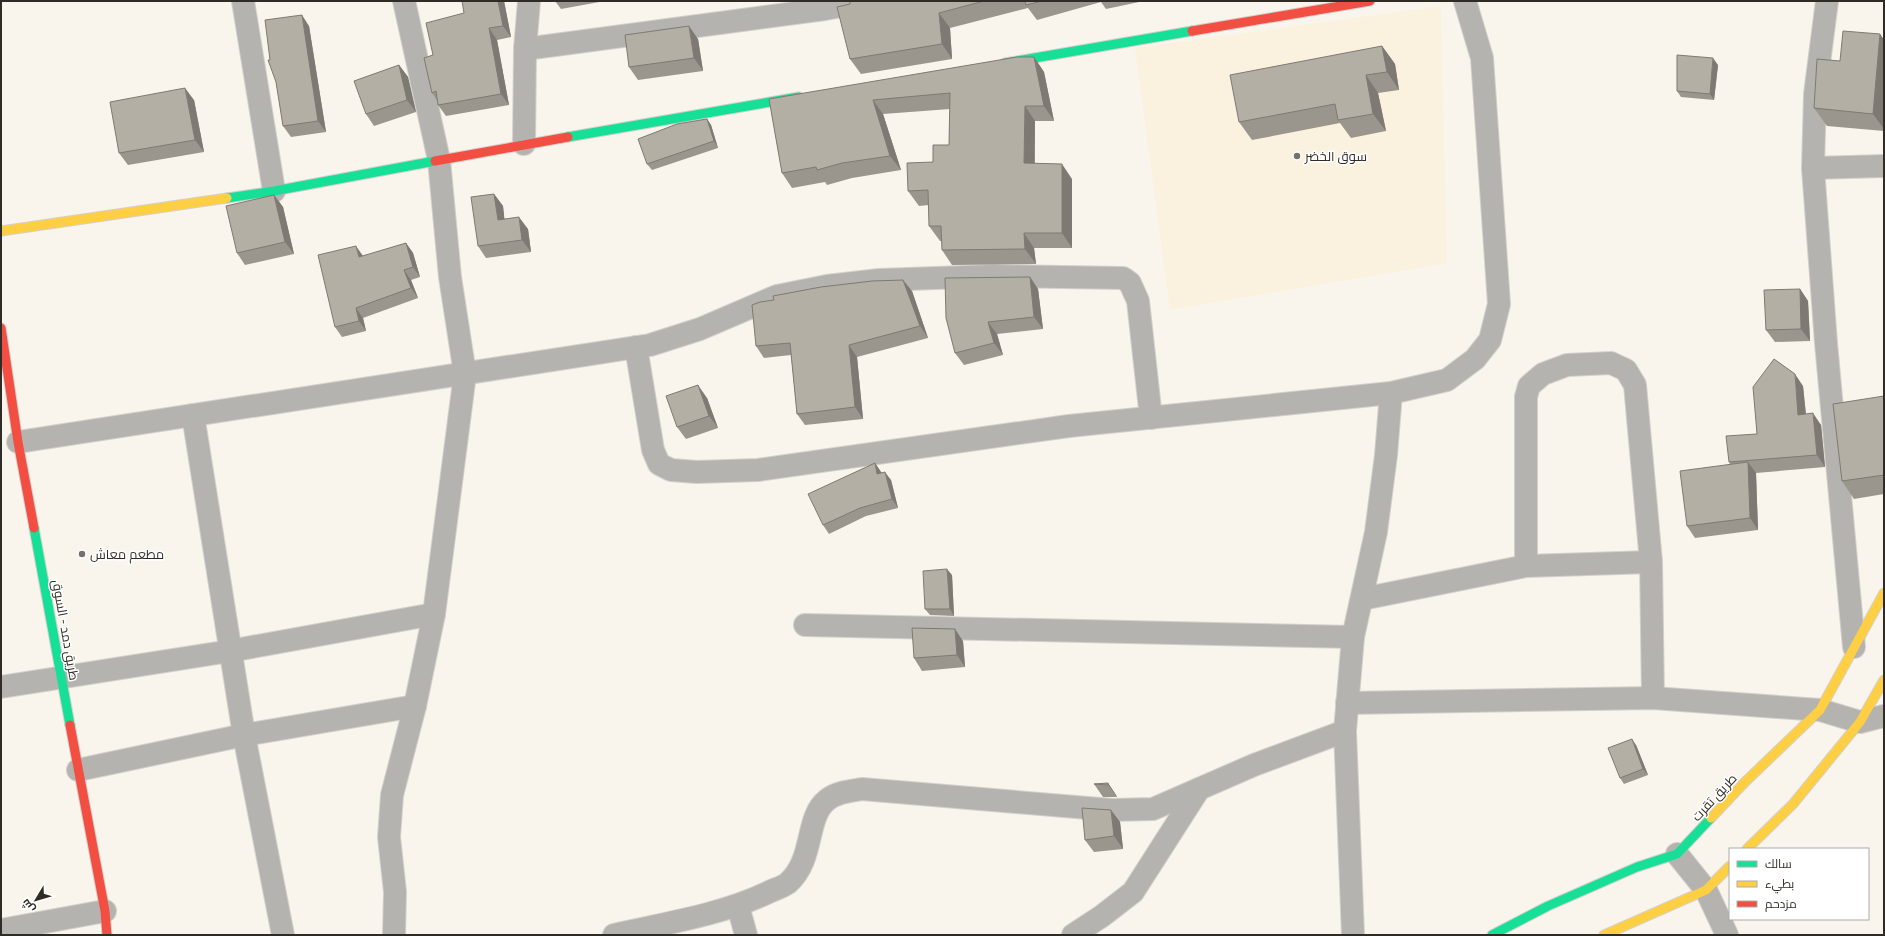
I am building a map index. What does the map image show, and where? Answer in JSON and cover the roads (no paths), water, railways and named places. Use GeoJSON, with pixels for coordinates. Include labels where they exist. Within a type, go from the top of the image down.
{"type":"FeatureCollection","features":[{"type":"Feature","properties":{"kind":"main road"},"geometry":{"type":"LineString","coordinates":[[994,64],[1370,1]]}},
{"type":"Feature","properties":{"kind":"main road"},"geometry":{"type":"LineString","coordinates":[[1,231],[274,191],[524,144],[806,96]]}},
{"type":"Feature","properties":{"kind":"main road","name":"طريق دمد - السوق"},"geometry":{"type":"LineString","coordinates":[[1,328],[18,442],[105,912],[107,935]]}},
{"type":"Feature","properties":{"kind":"main road","name":"طريق تقرت"},"geometry":{"type":"LineString","coordinates":[[1492,935],[1548,906],[1637,867],[1677,854],[1745,782],[1820,710],[1884,593]]}},
{"type":"Feature","properties":{"kind":"main road"},"geometry":{"type":"LineString","coordinates":[[1748,848],[1792,804],[1860,722],[1884,680]]}},
{"type":"Feature","properties":{"kind":"main road"},"geometry":{"type":"LineString","coordinates":[[1604,935],[1706,890],[1729,867]]}},
{"type":"Feature","properties":{"kind":"street"},"geometry":{"type":"LineString","coordinates":[[243,1],[274,191]]}},
{"type":"Feature","properties":{"kind":"street"},"geometry":{"type":"LineString","coordinates":[[394,935],[395,892],[389,837],[392,795],[415,706],[434,614],[465,374],[450,277],[439,160],[404,1]]}},
{"type":"Feature","properties":{"kind":"street"},"geometry":{"type":"LineString","coordinates":[[524,144],[525,49],[529,1]]}},
{"type":"Feature","properties":{"kind":"street"},"geometry":{"type":"LineString","coordinates":[[525,49],[825,9],[868,1]]}},
{"type":"Feature","properties":{"kind":"street"},"geometry":{"type":"LineString","coordinates":[[636,347],[653,450],[659,464],[671,470],[697,472],[758,470],[1068,426],[1391,393],[1447,380],[1475,359],[1490,340],[1499,304],[1482,58],[1465,1]]}},
{"type":"Feature","properties":{"kind":"street"},"geometry":{"type":"LineString","coordinates":[[1827,1],[1815,94],[1813,168],[1826,343],[1854,647]]}},
{"type":"Feature","properties":{"kind":"street"},"geometry":{"type":"LineString","coordinates":[[1813,168],[1884,166]]}},
{"type":"Feature","properties":{"kind":"street"},"geometry":{"type":"LineString","coordinates":[[18,442],[650,345],[700,329],[777,296],[827,286],[879,280],[993,276],[1123,278],[1130,283],[1138,302],[1151,418]]}},
{"type":"Feature","properties":{"kind":"street"},"geometry":{"type":"LineString","coordinates":[[1526,566],[1526,397],[1529,386],[1543,374],[1567,365],[1611,363],[1626,370],[1635,385],[1651,562],[1653,698]]}},
{"type":"Feature","properties":{"kind":"street"},"geometry":{"type":"LineString","coordinates":[[1354,935],[1345,730],[1353,637],[1376,532],[1386,455],[1391,393]]}},
{"type":"Feature","properties":{"kind":"street"},"geometry":{"type":"LineString","coordinates":[[193,415],[244,735],[283,935]]}},
{"type":"Feature","properties":{"kind":"street"},"geometry":{"type":"LineString","coordinates":[[1362,599],[1526,566],[1651,562]]}},
{"type":"Feature","properties":{"kind":"street"},"geometry":{"type":"LineString","coordinates":[[1,687],[62,679],[434,614]]}},
{"type":"Feature","properties":{"kind":"street"},"geometry":{"type":"LineString","coordinates":[[805,625],[1353,637]]}},
{"type":"Feature","properties":{"kind":"street"},"geometry":{"type":"LineString","coordinates":[[1347,702],[1653,698],[1820,710],[1860,722],[1884,716]]}},
{"type":"Feature","properties":{"kind":"street"},"geometry":{"type":"LineString","coordinates":[[78,770],[244,735],[415,706]]}},
{"type":"Feature","properties":{"kind":"street"},"geometry":{"type":"LineString","coordinates":[[614,935],[738,906],[787,884],[799,870],[806,854],[817,813],[827,800],[843,792],[862,789],[1112,810],[1153,808],[1345,730]]}},
{"type":"Feature","properties":{"kind":"street"},"geometry":{"type":"LineString","coordinates":[[1073,935],[1102,916],[1133,892],[1199,789]]}},
{"type":"Feature","properties":{"kind":"street"},"geometry":{"type":"LineString","coordinates":[[1677,854],[1706,890],[1727,935]]}},
{"type":"Feature","properties":{"kind":"street"},"geometry":{"type":"LineString","coordinates":[[738,906],[746,935]]}},
{"type":"Feature","properties":{"kind":"street"},"geometry":{"type":"LineString","coordinates":[[1,930],[105,912]]}},
{"type":"Feature","properties":{"kind":"place","name":"سوق الخضر"},"geometry":{"type":"Point","coordinates":[1297,156]}},
{"type":"Feature","properties":{"kind":"place","name":"مطعم معاش"},"geometry":{"type":"Point","coordinates":[82,554]}}]}
